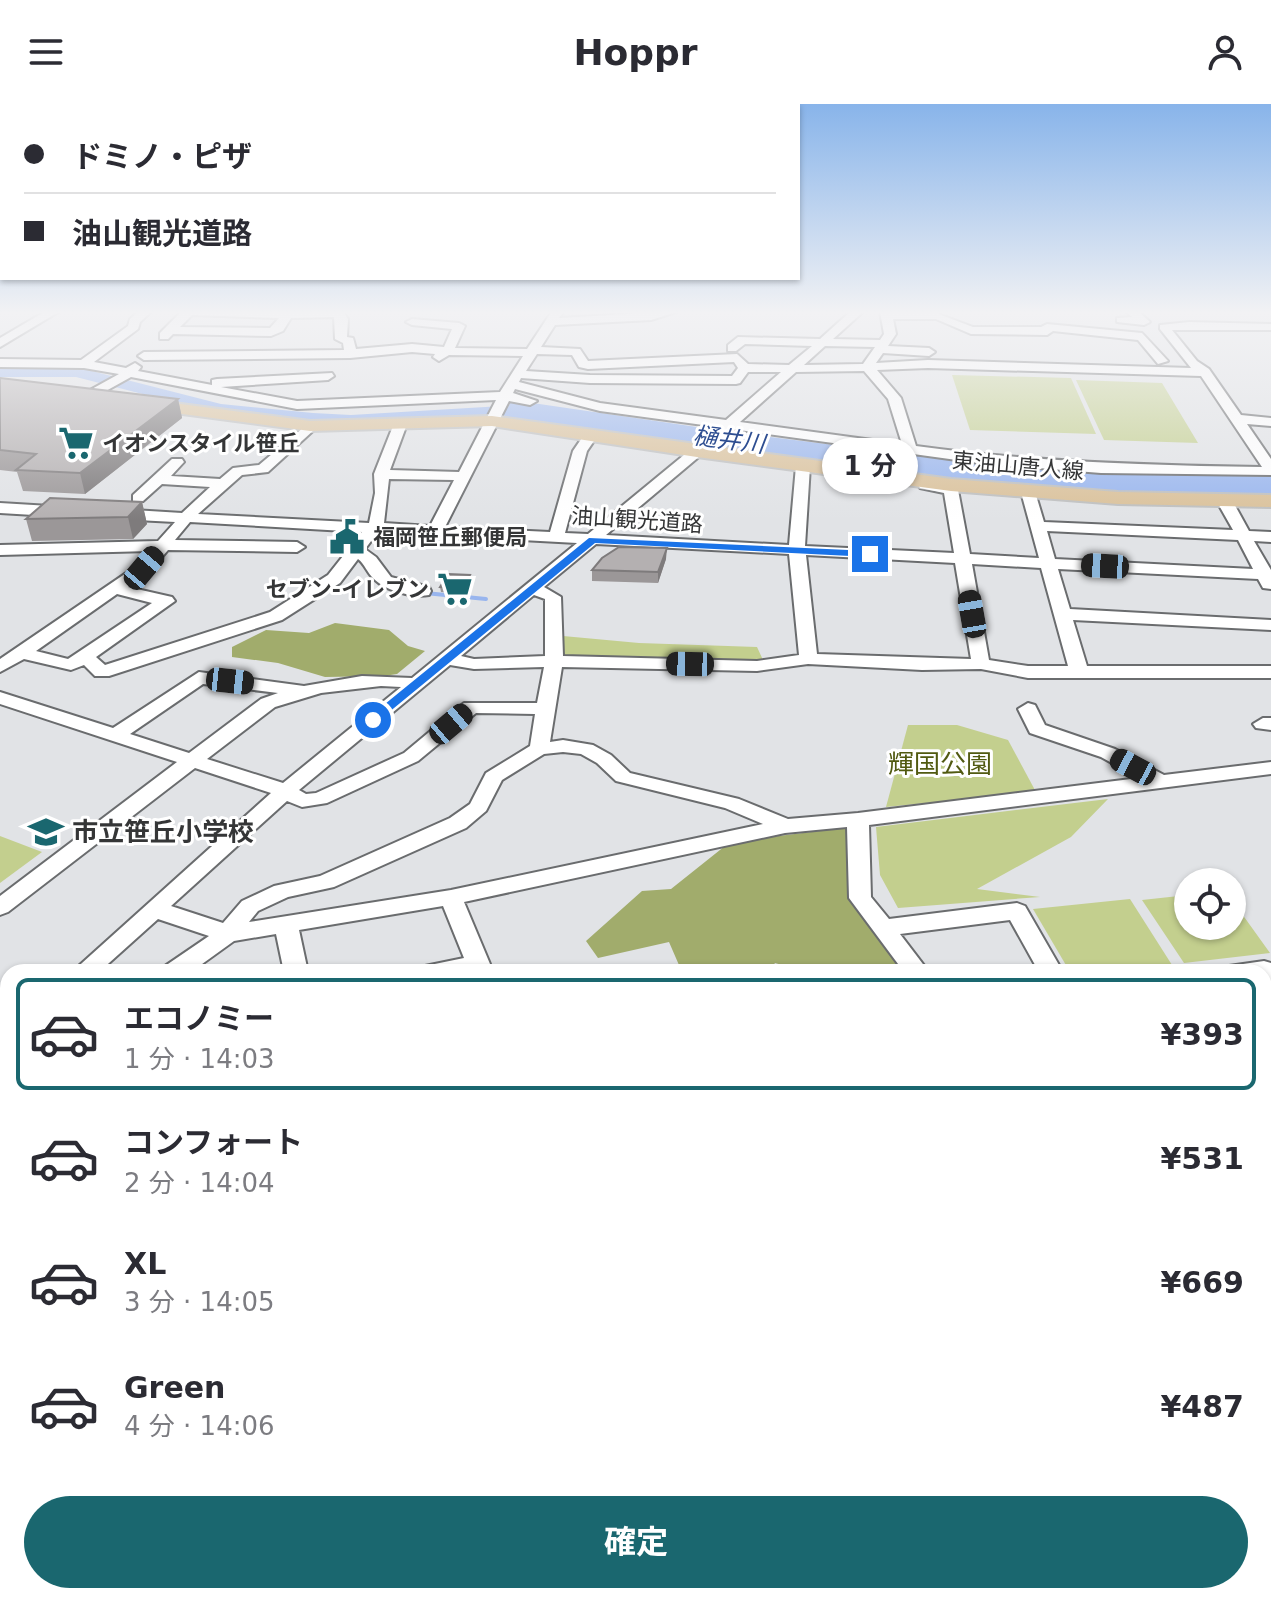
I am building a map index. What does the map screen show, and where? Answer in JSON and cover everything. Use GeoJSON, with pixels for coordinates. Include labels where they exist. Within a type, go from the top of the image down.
{"type":"FeatureCollection","features":[{"type":"Feature","properties":{"kind":"main road","name":"東油山唐人線"},"geometry":{"type":"LineString","coordinates":[[85,396],[310,426],[493,419],[923,482],[1028,492],[1271,501]]}},
{"type":"Feature","properties":{"kind":"street"},"geometry":{"type":"LineString","coordinates":[[85,396],[114,381]]}},
{"type":"Feature","properties":{"kind":"street"},"geometry":{"type":"LineString","coordinates":[[164,381],[297,405],[584,381]]}},
{"type":"Feature","properties":{"kind":"street"},"geometry":{"type":"LineString","coordinates":[[185,385],[229,381]]}},
{"type":"Feature","properties":{"kind":"street"},"geometry":{"type":"LineString","coordinates":[[297,405],[294,396],[317,381]]}},
{"type":"Feature","properties":{"kind":"street"},"geometry":{"type":"LineString","coordinates":[[436,530],[514,381]]}},
{"type":"Feature","properties":{"kind":"street"},"geometry":{"type":"LineString","coordinates":[[93,964],[286,791],[535,589],[778,381]]}},
{"type":"Feature","properties":{"kind":"street"},"geometry":{"type":"LineString","coordinates":[[879,381],[894,398],[911,451]]}},
{"type":"Feature","properties":{"kind":"street"},"geometry":{"type":"LineString","coordinates":[[1211,381],[1271,470]]}},
{"type":"Feature","properties":{"kind":"street"},"geometry":{"type":"LineString","coordinates":[[510,388],[724,428],[911,451],[1101,469],[1271,470]]}},
{"type":"Feature","properties":{"kind":"street"},"geometry":{"type":"LineString","coordinates":[[1237,419],[1271,422]]}},
{"type":"Feature","properties":{"kind":"street"},"geometry":{"type":"LineString","coordinates":[[85,656],[102,672],[276,616],[334,579],[374,528],[382,493],[381,474],[400,424]]}},
{"type":"Feature","properties":{"kind":"street"},"geometry":{"type":"LineString","coordinates":[[0,667],[144,568],[187,518],[238,471],[263,469],[310,426]]}},
{"type":"Feature","properties":{"kind":"street"},"geometry":{"type":"LineString","coordinates":[[556,537],[580,451],[591,435]]}},
{"type":"Feature","properties":{"kind":"street"},"geometry":{"type":"LineString","coordinates":[[138,498],[177,462]]}},
{"type":"Feature","properties":{"kind":"street"},"geometry":{"type":"LineString","coordinates":[[803,466],[797,549],[808,659]]}},
{"type":"Feature","properties":{"kind":"street"},"geometry":{"type":"LineString","coordinates":[[381,474],[463,476]]}},
{"type":"Feature","properties":{"kind":"street"},"geometry":{"type":"LineString","coordinates":[[158,479],[223,484]]}},
{"type":"Feature","properties":{"kind":"street"},"geometry":{"type":"LineString","coordinates":[[923,482],[926,486],[951,490],[981,664]]}},
{"type":"Feature","properties":{"kind":"street"},"geometry":{"type":"LineString","coordinates":[[1028,492],[1079,672]]}},
{"type":"Feature","properties":{"kind":"street"},"geometry":{"type":"LineString","coordinates":[[1224,500],[1269,579]]}},
{"type":"Feature","properties":{"kind":"street"},"geometry":{"type":"LineString","coordinates":[[0,508],[80,512]]}},
{"type":"Feature","properties":{"kind":"street","name":"油山観光道路"},"geometry":{"type":"LineString","coordinates":[[107,514],[797,549],[1269,579]]}},
{"type":"Feature","properties":{"kind":"street"},"geometry":{"type":"LineString","coordinates":[[1036,526],[1271,537]]}},
{"type":"Feature","properties":{"kind":"street"},"geometry":{"type":"LineString","coordinates":[[0,550],[163,545],[297,547]]}},
{"type":"Feature","properties":{"kind":"street"},"geometry":{"type":"LineString","coordinates":[[356,551],[372,558],[381,578],[397,586],[423,591]]}},
{"type":"Feature","properties":{"kind":"street"},"geometry":{"type":"LineString","coordinates":[[21,653],[71,665],[166,601],[116,589]]}},
{"type":"Feature","properties":{"kind":"street"},"geometry":{"type":"LineString","coordinates":[[535,589],[553,597],[554,661],[539,749]]}},
{"type":"Feature","properties":{"kind":"street"},"geometry":{"type":"LineString","coordinates":[[1063,614],[1271,625]]}},
{"type":"Feature","properties":{"kind":"street"},"geometry":{"type":"LineString","coordinates":[[449,659],[474,664],[554,661],[757,666],[808,659],[922,665],[981,664],[1028,672],[1271,672]]}},
{"type":"Feature","properties":{"kind":"street"},"geometry":{"type":"LineString","coordinates":[[116,735],[199,678],[305,691]]}},
{"type":"Feature","properties":{"kind":"street"},"geometry":{"type":"LineString","coordinates":[[0,907],[268,703],[305,691],[396,679],[416,684]]}},
{"type":"Feature","properties":{"kind":"street"},"geometry":{"type":"LineString","coordinates":[[0,698],[286,791],[302,801],[320,799],[411,757],[471,707],[546,709]]}},
{"type":"Feature","properties":{"kind":"street"},"geometry":{"type":"LineString","coordinates":[[1028,709],[1037,729],[1108,753],[1159,781]]}},
{"type":"Feature","properties":{"kind":"street"},"geometry":{"type":"LineString","coordinates":[[185,964],[227,934],[250,906],[282,891],[326,882],[458,823],[479,807],[493,777],[539,749],[563,746],[586,749],[604,759],[623,777],[732,803],[785,826]]}},
{"type":"Feature","properties":{"kind":"street"},"geometry":{"type":"LineString","coordinates":[[154,910],[187,918],[227,934],[451,897],[785,826],[858,820],[1271,768]]}},
{"type":"Feature","properties":{"kind":"street"},"geometry":{"type":"LineString","coordinates":[[858,820],[860,898],[911,964]]}},
{"type":"Feature","properties":{"kind":"street"},"geometry":{"type":"LineString","coordinates":[[451,897],[478,964]]}},
{"type":"Feature","properties":{"kind":"street"},"geometry":{"type":"LineString","coordinates":[[882,928],[1017,911],[1047,964]]}},
{"type":"Feature","properties":{"kind":"street"},"geometry":{"type":"LineString","coordinates":[[286,925],[294,964]]}},
{"type":"Feature","properties":{"kind":"green space"},"geometry":{"type":"Polygon","coordinates":[[[954,381],[1072,381],[1096,434],[970,430],[954,381]]]}},
{"type":"Feature","properties":{"kind":"green space"},"geometry":{"type":"Polygon","coordinates":[[[1076,381],[1162,383],[1198,443],[1104,440],[1076,381]]]}},
{"type":"Feature","properties":{"kind":"green space"},"geometry":{"type":"Polygon","coordinates":[[[335,623],[389,630],[408,646],[425,651],[397,674],[384,676],[325,677],[278,663],[232,657],[232,647],[266,630],[309,633],[335,623]]]}},
{"type":"Feature","properties":{"kind":"green space"},"geometry":{"type":"Polygon","coordinates":[[[563,636],[639,643],[757,647],[763,660],[564,656],[563,636]]]}},
{"type":"Feature","properties":{"kind":"green space","name":"輝国公園"},"geometry":{"type":"Polygon","coordinates":[[[908,725],[957,725],[1008,740],[1036,792],[886,807],[908,725]]]}},
{"type":"Feature","properties":{"kind":"green space"},"geometry":{"type":"Polygon","coordinates":[[[1108,799],[1071,837],[977,889],[1040,897],[898,908],[880,875],[876,827],[1108,799]]]}},
{"type":"Feature","properties":{"kind":"green space"},"geometry":{"type":"Polygon","coordinates":[[[852,827],[852,896],[905,964],[679,964],[669,942],[598,958],[586,941],[642,891],[671,889],[730,842],[852,827]]]}},
{"type":"Feature","properties":{"kind":"green space"},"geometry":{"type":"Polygon","coordinates":[[[0,836],[42,852],[0,883],[0,836]]]}},
{"type":"Feature","properties":{"kind":"green space"},"geometry":{"type":"Polygon","coordinates":[[[1174,897],[1174,940],[1246,940],[1246,920],[1270,953],[1184,963],[1142,900],[1174,897]]]}},
{"type":"Feature","properties":{"kind":"green space"},"geometry":{"type":"Polygon","coordinates":[[[1130,899],[1171,964],[1065,964],[1033,909],[1130,899]]]}},
{"type":"Feature","properties":{"kind":"water"},"geometry":{"type":"Polygon","coordinates":[[[512,400],[738,433],[987,464],[1095,472],[1271,474],[1271,499],[1182,497],[939,481],[502,418],[512,400]]]}},
{"type":"Feature","properties":{"kind":"building","name":"イオンスタイル笹丘"},"geometry":{"type":"Polygon","coordinates":[[[0,381],[25,381],[178,399],[80,473],[16,470],[36,454],[0,450],[0,381]]]}},
{"type":"Feature","properties":{"kind":"building"},"geometry":{"type":"Polygon","coordinates":[[[50,498],[142,502],[128,517],[26,519],[50,498]]]}},
{"type":"Feature","properties":{"kind":"building"},"geometry":{"type":"Polygon","coordinates":[[[619,547],[667,548],[658,572],[592,570],[602,558],[619,547]]]}},
{"type":"Feature","properties":{"kind":"building"},"geometry":{"type":"Polygon","coordinates":[[[448,574],[470,575],[463,588],[440,587],[448,574]]]}},
{"type":"Feature","properties":{"kind":"waterway","name":"樋井川"},"geometry":{"type":"LineString","coordinates":[[111,381],[221,409],[313,419],[351,421],[502,411],[532,414]]}},
{"type":"Feature","properties":{"kind":"waterway"},"geometry":{"type":"LineString","coordinates":[[425,593],[486,599]]}},
{"type":"Feature","properties":{"kind":"place","name":"イオンスタイル笹丘"},"geometry":{"type":"Point","coordinates":[76,443]}},
{"type":"Feature","properties":{"kind":"place","name":"福岡笹丘郵便局"},"geometry":{"type":"Point","coordinates":[347,537]}},
{"type":"Feature","properties":{"kind":"place","name":"セブン-イレブン"},"geometry":{"type":"Point","coordinates":[455,589]}},
{"type":"Feature","properties":{"kind":"place","name":"市立笹丘小学校"},"geometry":{"type":"Point","coordinates":[46,832]}},
{"type":"Feature","properties":{"kind":"route"},"geometry":{"type":"LineString","coordinates":[[373,720],[593,540],[870,554]]}}]}
